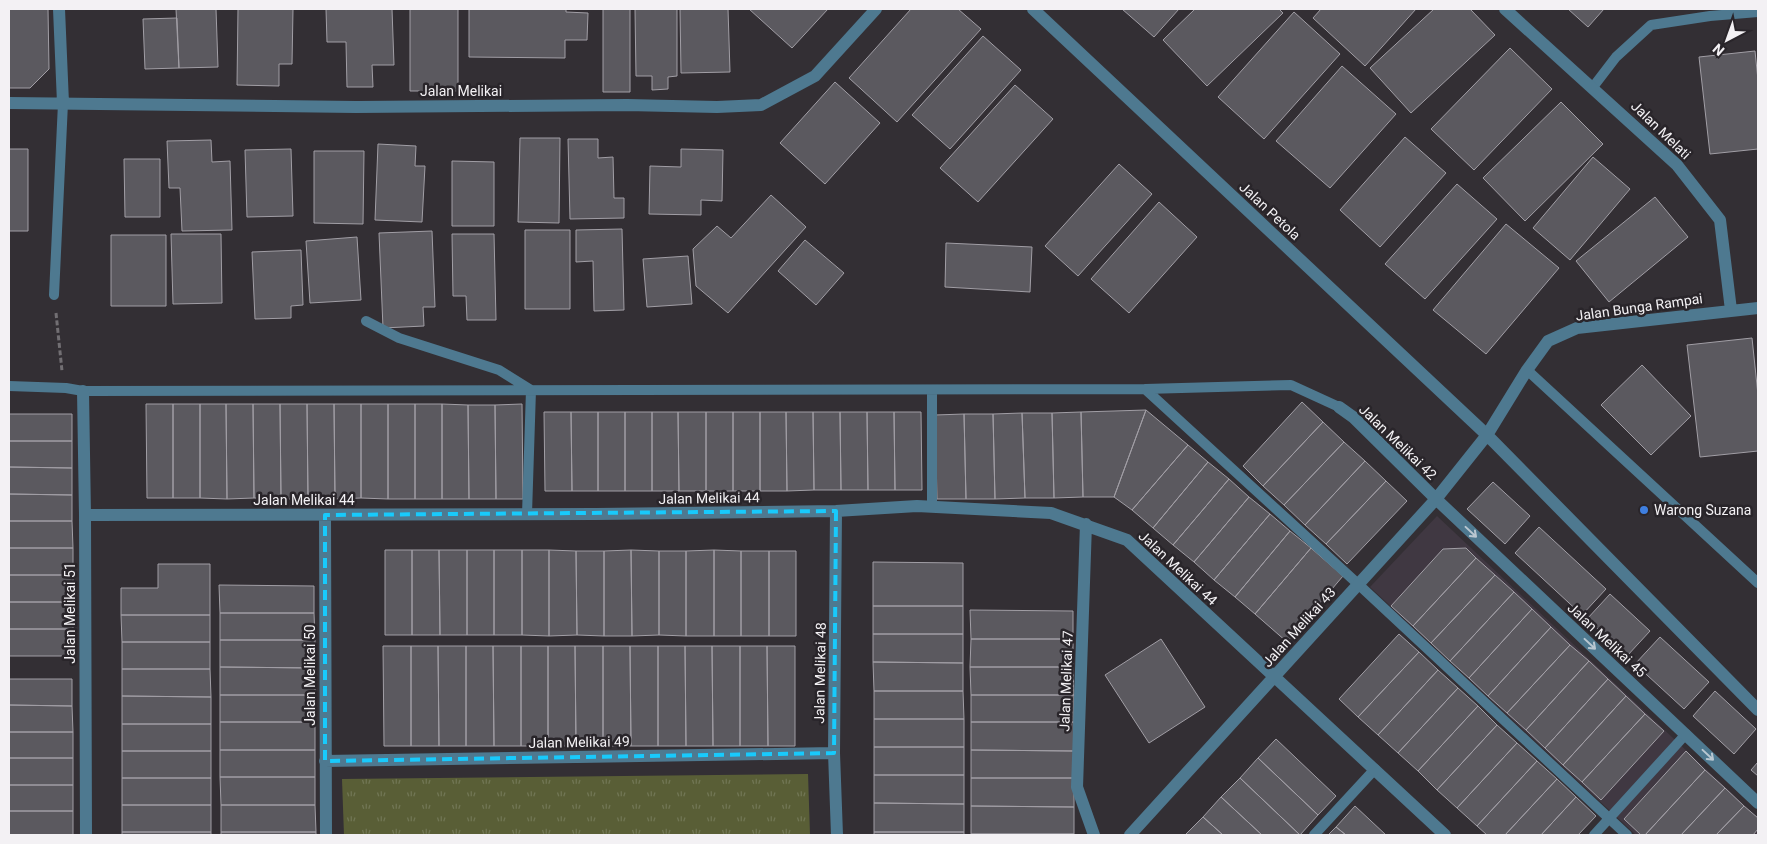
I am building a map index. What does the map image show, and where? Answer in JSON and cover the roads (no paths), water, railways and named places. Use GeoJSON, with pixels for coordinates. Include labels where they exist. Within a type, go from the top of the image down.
{"type":"FeatureCollection","features":[{"type":"Feature","properties":{"kind":"street"},"geometry":{"type":"LineString","coordinates":[[59,9],[64,103]]}},
{"type":"Feature","properties":{"kind":"street","name":"Jalan Melikai"},"geometry":{"type":"LineString","coordinates":[[9,103],[356,107],[761,106],[816,76],[876,9]]}},
{"type":"Feature","properties":{"kind":"street","name":"Jalan Petola"},"geometry":{"type":"LineString","coordinates":[[1032,9],[1487,435],[1758,710]]}},
{"type":"Feature","properties":{"kind":"street","name":"Jalan Melati"},"geometry":{"type":"LineString","coordinates":[[1505,9],[1677,165],[1720,220],[1731,310]]}},
{"type":"Feature","properties":{"kind":"street","name":"Jalan Bunga Rampai"},"geometry":{"type":"LineString","coordinates":[[1487,435],[1527,370],[1548,341],[1577,328],[1758,308]]}},
{"type":"Feature","properties":{"kind":"street","name":"Jalan Melikai 51"},"geometry":{"type":"LineString","coordinates":[[82,391],[85,515],[86,835]]}},
{"type":"Feature","properties":{"kind":"street","name":"Jalan Melikai 42"},"geometry":{"type":"LineString","coordinates":[[1339,407],[1353,417],[1436,499]]}},
{"type":"Feature","properties":{"kind":"street","name":"Jalan Melikai 43"},"geometry":{"type":"LineString","coordinates":[[1130,835],[1436,499],[1487,435]]}},
{"type":"Feature","properties":{"kind":"street","name":"Jalan Melikai 45"},"geometry":{"type":"LineString","coordinates":[[1436,499],[1758,803]]}},
{"type":"Feature","properties":{"kind":"street","name":"Jalan Melikai 44"},"geometry":{"type":"LineString","coordinates":[[85,515],[836,511],[917,506],[1051,513],[1128,540],[1273,677]]}},
{"type":"Feature","properties":{"kind":"street","name":"Jalan Melikai 48"},"geometry":{"type":"LineString","coordinates":[[836,511],[834,753],[837,835]]}},
{"type":"Feature","properties":{"kind":"street","name":"Jalan Melikai 50"},"geometry":{"type":"LineString","coordinates":[[325,515],[326,835]]}},
{"type":"Feature","properties":{"kind":"street","name":"Jalan Melikai 47"},"geometry":{"type":"LineString","coordinates":[[1086,524],[1078,787],[1094,835]]}},
{"type":"Feature","properties":{"kind":"street"},"geometry":{"type":"LineString","coordinates":[[1273,677],[1445,835]]}},
{"type":"Feature","properties":{"kind":"street","name":"Jalan Melikai 49"},"geometry":{"type":"LineString","coordinates":[[326,760],[834,753]]}},
{"type":"Feature","properties":{"kind":"lane"},"geometry":{"type":"LineString","coordinates":[[1593,88],[1616,57],[1651,26],[1710,16],[1758,12]]}},
{"type":"Feature","properties":{"kind":"lane"},"geometry":{"type":"LineString","coordinates":[[54,295],[64,103]]}},
{"type":"Feature","properties":{"kind":"lane"},"geometry":{"type":"LineString","coordinates":[[366,321],[399,338],[499,370],[531,390]]}},
{"type":"Feature","properties":{"kind":"lane"},"geometry":{"type":"LineString","coordinates":[[1527,370],[1758,583]]}},
{"type":"Feature","properties":{"kind":"lane"},"geometry":{"type":"LineString","coordinates":[[9,386],[66,388],[82,391],[1145,389],[1291,385],[1339,407]]}},
{"type":"Feature","properties":{"kind":"lane"},"geometry":{"type":"LineString","coordinates":[[1145,389],[1358,584],[1627,835]]}},
{"type":"Feature","properties":{"kind":"lane"},"geometry":{"type":"LineString","coordinates":[[527,514],[531,390]]}},
{"type":"Feature","properties":{"kind":"lane"},"geometry":{"type":"LineString","coordinates":[[932,390],[932,507]]}},
{"type":"Feature","properties":{"kind":"lane"},"geometry":{"type":"LineString","coordinates":[[1594,835],[1686,734]]}},
{"type":"Feature","properties":{"kind":"lane"},"geometry":{"type":"LineString","coordinates":[[1314,835],[1375,769]]}},
{"type":"Feature","properties":{"kind":"place","name":"Warong Suzana"},"geometry":{"type":"Point","coordinates":[1644,510]}}]}
